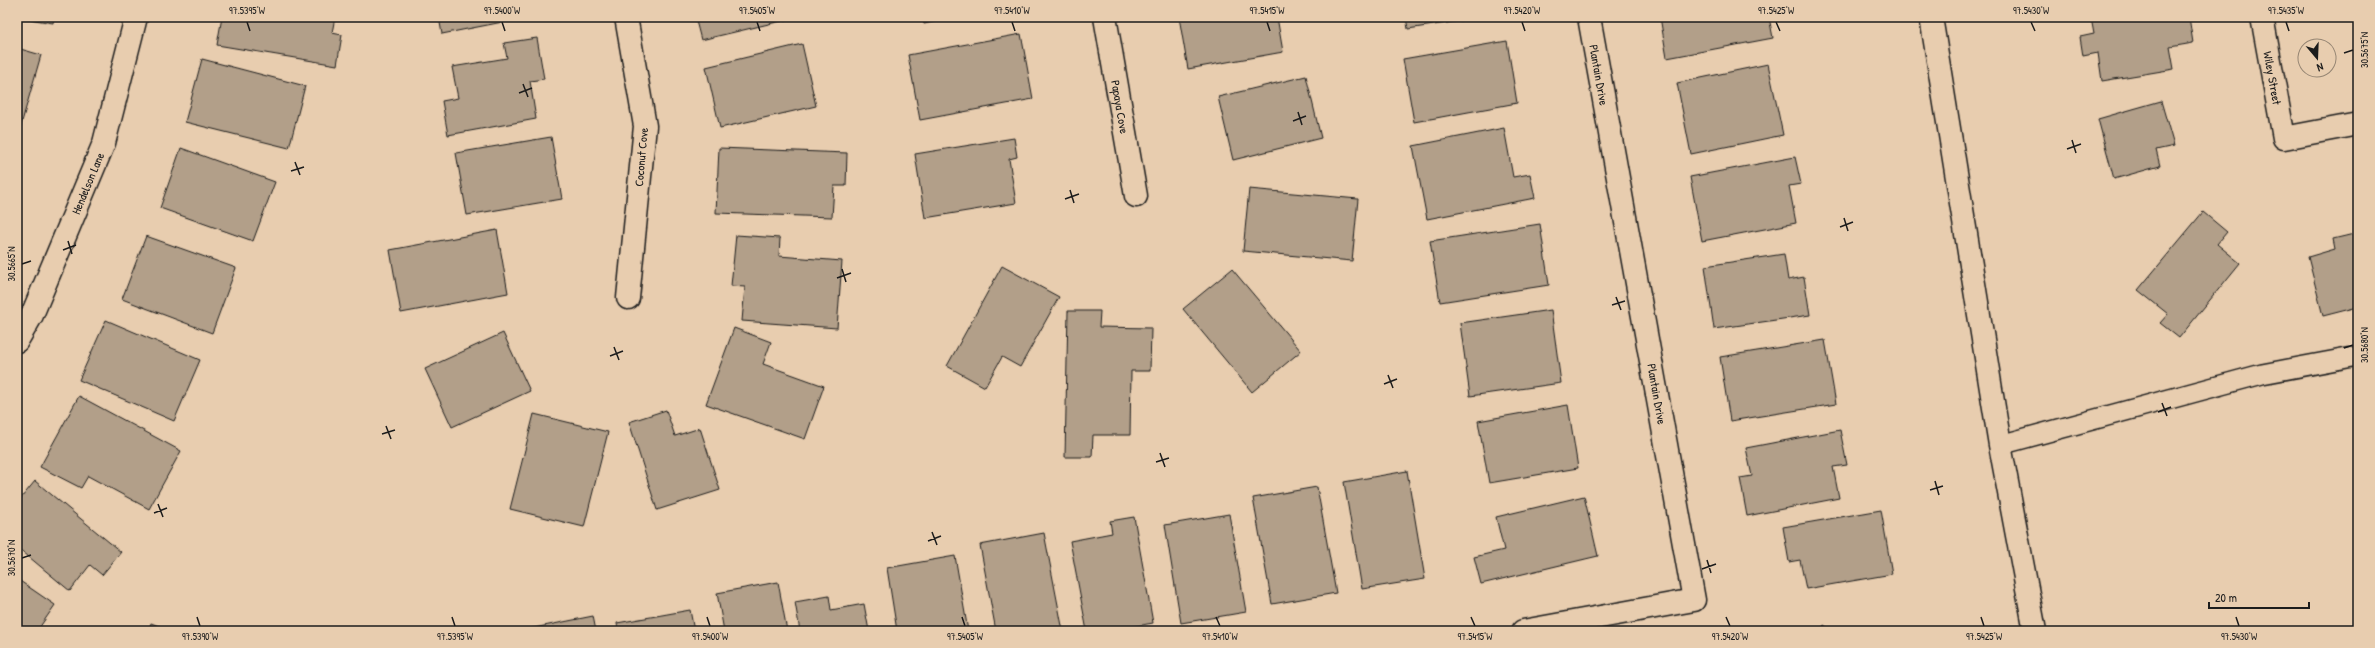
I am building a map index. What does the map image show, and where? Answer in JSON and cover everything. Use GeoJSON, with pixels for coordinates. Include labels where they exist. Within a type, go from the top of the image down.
{"type":"FeatureCollection","features":[{"type":"Feature","properties":{"kind":"street","name":"Hendelson Lane"},"geometry":{"type":"LineString","coordinates":[[17,341],[32,315],[104,143],[136,17]]}},
{"type":"Feature","properties":{"kind":"street","name":"Coconut Cove"},"geometry":{"type":"LineString","coordinates":[[626,17],[645,126],[628,298]]}},
{"type":"Feature","properties":{"kind":"street","name":"Papaya Cove"},"geometry":{"type":"LineString","coordinates":[[1105,17],[1136,196]]}},
{"type":"Feature","properties":{"kind":"street","name":"Plantain Drive"},"geometry":{"type":"LineString","coordinates":[[1523,631],[1694,600],[1589,17]]}},
{"type":"Feature","properties":{"kind":"street"},"geometry":{"type":"LineString","coordinates":[[1931,17],[2000,445],[2035,631]]}},
{"type":"Feature","properties":{"kind":"street","name":"Wiley Street"},"geometry":{"type":"LineString","coordinates":[[2262,17],[2284,138],[2358,124]]}},
{"type":"Feature","properties":{"kind":"lane"},"geometry":{"type":"LineString","coordinates":[[2000,445],[2262,374],[2358,356]]}},
{"type":"Feature","properties":{"kind":"building"},"geometry":{"type":"Polygon","coordinates":[[[17,17],[54,17],[53,23],[17,17]]]}},
{"type":"Feature","properties":{"kind":"building"},"geometry":{"type":"Polygon","coordinates":[[[222,17],[335,17],[332,33],[342,35],[337,65],[217,45],[222,17]]]}},
{"type":"Feature","properties":{"kind":"building"},"geometry":{"type":"Polygon","coordinates":[[[439,17],[528,17],[442,34],[439,17]]]}},
{"type":"Feature","properties":{"kind":"building"},"geometry":{"type":"Polygon","coordinates":[[[695,17],[794,17],[794,18],[701,40],[695,17]]]}},
{"type":"Feature","properties":{"kind":"building"},"geometry":{"type":"Polygon","coordinates":[[[922,17],[955,17],[924,24],[922,17]]]}},
{"type":"Feature","properties":{"kind":"building"},"geometry":{"type":"Polygon","coordinates":[[[1179,17],[1277,17],[1283,52],[1188,69],[1179,17]]]}},
{"type":"Feature","properties":{"kind":"building"},"geometry":{"type":"Polygon","coordinates":[[[1406,17],[1485,17],[1408,29],[1406,17]]]}},
{"type":"Feature","properties":{"kind":"building"},"geometry":{"type":"Polygon","coordinates":[[[1660,17],[1769,17],[1773,38],[1667,58],[1660,17]]]}},
{"type":"Feature","properties":{"kind":"building"},"geometry":{"type":"Polygon","coordinates":[[[2189,17],[2193,43],[2170,47],[2174,69],[2102,81],[2098,53],[2083,56],[2080,37],[2094,34],[2091,18],[2189,17]]]}},
{"type":"Feature","properties":{"kind":"building"},"geometry":{"type":"Polygon","coordinates":[[[1021,34],[1033,99],[920,120],[908,55],[1021,34]]]}},
{"type":"Feature","properties":{"kind":"building"},"geometry":{"type":"Polygon","coordinates":[[[537,38],[544,79],[530,81],[536,119],[448,135],[442,101],[458,98],[452,67],[507,58],[504,43],[537,38]]]}},
{"type":"Feature","properties":{"kind":"building"},"geometry":{"type":"Polygon","coordinates":[[[1507,41],[1517,103],[1414,122],[1403,59],[1507,41]]]}},
{"type":"Feature","properties":{"kind":"building"},"geometry":{"type":"Polygon","coordinates":[[[802,44],[816,106],[720,128],[706,67],[802,44]]]}},
{"type":"Feature","properties":{"kind":"building"},"geometry":{"type":"Polygon","coordinates":[[[17,48],[41,55],[19,132],[17,132],[17,48]]]}},
{"type":"Feature","properties":{"kind":"building"},"geometry":{"type":"Polygon","coordinates":[[[202,59],[305,86],[289,148],[185,122],[202,59]]]}},
{"type":"Feature","properties":{"kind":"building"},"geometry":{"type":"Polygon","coordinates":[[[1768,64],[1783,135],[1691,154],[1677,83],[1768,64]]]}},
{"type":"Feature","properties":{"kind":"building"},"geometry":{"type":"Polygon","coordinates":[[[1306,76],[1321,138],[1233,160],[1218,97],[1306,76]]]}},
{"type":"Feature","properties":{"kind":"building"},"geometry":{"type":"Polygon","coordinates":[[[2161,101],[2174,146],[2156,150],[2160,166],[2114,179],[2098,119],[2161,101]]]}},
{"type":"Feature","properties":{"kind":"building"},"geometry":{"type":"Polygon","coordinates":[[[1504,128],[1513,177],[1530,174],[1535,198],[1427,219],[1413,146],[1504,128]]]}},
{"type":"Feature","properties":{"kind":"building"},"geometry":{"type":"Polygon","coordinates":[[[551,137],[562,199],[467,215],[456,153],[551,137]]]}},
{"type":"Feature","properties":{"kind":"building"},"geometry":{"type":"Polygon","coordinates":[[[1014,138],[1017,157],[1009,159],[1016,203],[925,218],[915,154],[1014,138]]]}},
{"type":"Feature","properties":{"kind":"building"},"geometry":{"type":"Polygon","coordinates":[[[181,148],[275,182],[253,241],[160,208],[181,148]]]}},
{"type":"Feature","properties":{"kind":"building"},"geometry":{"type":"Polygon","coordinates":[[[719,148],[847,153],[846,186],[834,186],[832,217],[716,213],[719,148]]]}},
{"type":"Feature","properties":{"kind":"building"},"geometry":{"type":"Polygon","coordinates":[[[1795,157],[1801,184],[1789,186],[1796,223],[1702,241],[1690,177],[1795,157]]]}},
{"type":"Feature","properties":{"kind":"building"},"geometry":{"type":"Polygon","coordinates":[[[1249,189],[1358,199],[1352,261],[1243,251],[1249,189]]]}},
{"type":"Feature","properties":{"kind":"building"},"geometry":{"type":"Polygon","coordinates":[[[2203,212],[2227,232],[2217,244],[2240,263],[2179,338],[2160,323],[2168,314],[2138,290],[2203,212]]]}},
{"type":"Feature","properties":{"kind":"building"},"geometry":{"type":"Polygon","coordinates":[[[1540,224],[1549,285],[1440,302],[1430,241],[1540,224]]]}},
{"type":"Feature","properties":{"kind":"building"},"geometry":{"type":"Polygon","coordinates":[[[497,230],[508,293],[401,313],[390,250],[497,230]]]}},
{"type":"Feature","properties":{"kind":"building"},"geometry":{"type":"Polygon","coordinates":[[[2358,233],[2358,307],[2323,316],[2308,257],[2335,249],[2333,239],[2358,233]]]}},
{"type":"Feature","properties":{"kind":"building"},"geometry":{"type":"Polygon","coordinates":[[[736,235],[780,238],[779,256],[842,261],[837,328],[742,321],[745,287],[731,286],[736,235]]]}},
{"type":"Feature","properties":{"kind":"building"},"geometry":{"type":"Polygon","coordinates":[[[146,236],[236,268],[212,333],[122,299],[146,236]]]}},
{"type":"Feature","properties":{"kind":"building"},"geometry":{"type":"Polygon","coordinates":[[[1784,254],[1788,280],[1804,277],[1810,315],[1714,329],[1705,266],[1784,254]]]}},
{"type":"Feature","properties":{"kind":"building"},"geometry":{"type":"Polygon","coordinates":[[[1002,266],[1059,297],[1020,367],[1002,357],[985,387],[947,366],[1002,266]]]}},
{"type":"Feature","properties":{"kind":"building"},"geometry":{"type":"Polygon","coordinates":[[[1232,269],[1301,351],[1252,392],[1183,309],[1232,269]]]}},
{"type":"Feature","properties":{"kind":"building"},"geometry":{"type":"Polygon","coordinates":[[[1551,310],[1561,383],[1470,396],[1460,323],[1551,310]]]}},
{"type":"Feature","properties":{"kind":"building"},"geometry":{"type":"Polygon","coordinates":[[[1068,311],[1100,311],[1099,327],[1151,328],[1150,371],[1131,371],[1130,435],[1093,435],[1092,457],[1065,457],[1068,311]]]}},
{"type":"Feature","properties":{"kind":"building"},"geometry":{"type":"Polygon","coordinates":[[[106,320],[200,360],[174,421],[79,380],[106,320]]]}},
{"type":"Feature","properties":{"kind":"building"},"geometry":{"type":"Polygon","coordinates":[[[734,328],[771,342],[763,364],[824,386],[805,439],[706,404],[734,328]]]}},
{"type":"Feature","properties":{"kind":"building"},"geometry":{"type":"Polygon","coordinates":[[[503,333],[530,391],[452,427],[425,369],[503,333]]]}},
{"type":"Feature","properties":{"kind":"building"},"geometry":{"type":"Polygon","coordinates":[[[1825,340],[1836,404],[1730,421],[1720,357],[1825,340]]]}},
{"type":"Feature","properties":{"kind":"building"},"geometry":{"type":"Polygon","coordinates":[[[79,396],[181,451],[149,509],[88,476],[81,488],[40,467],[79,396]]]}},
{"type":"Feature","properties":{"kind":"building"},"geometry":{"type":"Polygon","coordinates":[[[1568,405],[1578,468],[1489,483],[1478,421],[1568,405]]]}},
{"type":"Feature","properties":{"kind":"building"},"geometry":{"type":"Polygon","coordinates":[[[666,410],[675,436],[700,428],[720,490],[657,510],[629,422],[666,410]]]}},
{"type":"Feature","properties":{"kind":"building"},"geometry":{"type":"Polygon","coordinates":[[[534,414],[608,432],[584,527],[510,509],[534,414]]]}},
{"type":"Feature","properties":{"kind":"building"},"geometry":{"type":"Polygon","coordinates":[[[1840,430],[1847,465],[1833,467],[1839,498],[1747,516],[1740,478],[1752,476],[1746,448],[1840,430]]]}},
{"type":"Feature","properties":{"kind":"building"},"geometry":{"type":"Polygon","coordinates":[[[1407,471],[1425,579],[1362,589],[1344,482],[1407,471]]]}},
{"type":"Feature","properties":{"kind":"building"},"geometry":{"type":"Polygon","coordinates":[[[35,481],[121,552],[102,575],[90,565],[70,591],[17,547],[17,503],[35,481]]]}},
{"type":"Feature","properties":{"kind":"building"},"geometry":{"type":"Polygon","coordinates":[[[1317,487],[1336,593],[1272,604],[1253,498],[1317,487]]]}},
{"type":"Feature","properties":{"kind":"building"},"geometry":{"type":"Polygon","coordinates":[[[1584,496],[1598,556],[1481,584],[1474,557],[1504,550],[1496,517],[1584,496]]]}},
{"type":"Feature","properties":{"kind":"building"},"geometry":{"type":"Polygon","coordinates":[[[1881,510],[1892,574],[1806,589],[1800,560],[1789,562],[1783,527],[1881,510]]]}},
{"type":"Feature","properties":{"kind":"building"},"geometry":{"type":"Polygon","coordinates":[[[1229,514],[1246,612],[1181,623],[1165,525],[1229,514]]]}},
{"type":"Feature","properties":{"kind":"building"},"geometry":{"type":"Polygon","coordinates":[[[1134,517],[1153,623],[1109,631],[1087,631],[1070,541],[1112,533],[1110,521],[1134,517]]]}},
{"type":"Feature","properties":{"kind":"building"},"geometry":{"type":"Polygon","coordinates":[[[1044,533],[1063,631],[996,631],[980,545],[1044,533]]]}},
{"type":"Feature","properties":{"kind":"building"},"geometry":{"type":"Polygon","coordinates":[[[955,556],[968,631],[897,631],[887,568],[955,556]]]}},
{"type":"Feature","properties":{"kind":"building"},"geometry":{"type":"Polygon","coordinates":[[[17,579],[55,605],[37,631],[17,631],[17,579]]]}},
{"type":"Feature","properties":{"kind":"building"},"geometry":{"type":"Polygon","coordinates":[[[778,582],[787,631],[724,631],[717,593],[778,582]]]}},
{"type":"Feature","properties":{"kind":"building"},"geometry":{"type":"Polygon","coordinates":[[[829,596],[831,610],[864,604],[869,631],[800,631],[795,602],[829,596]]]}},
{"type":"Feature","properties":{"kind":"building"},"geometry":{"type":"Polygon","coordinates":[[[690,610],[694,631],[618,631],[617,623],[690,610]]]}},
{"type":"Feature","properties":{"kind":"building"},"geometry":{"type":"Polygon","coordinates":[[[593,616],[596,631],[529,631],[529,629],[593,616]]]}},
{"type":"Feature","properties":{"kind":"building"},"geometry":{"type":"Polygon","coordinates":[[[151,623],[172,631],[148,631],[151,623]]]}},
{"type":"Feature","properties":{"kind":"building"},"geometry":{"type":"Polygon","coordinates":[[[1824,625],[1832,631],[1820,631],[1824,625]]]}}]}
